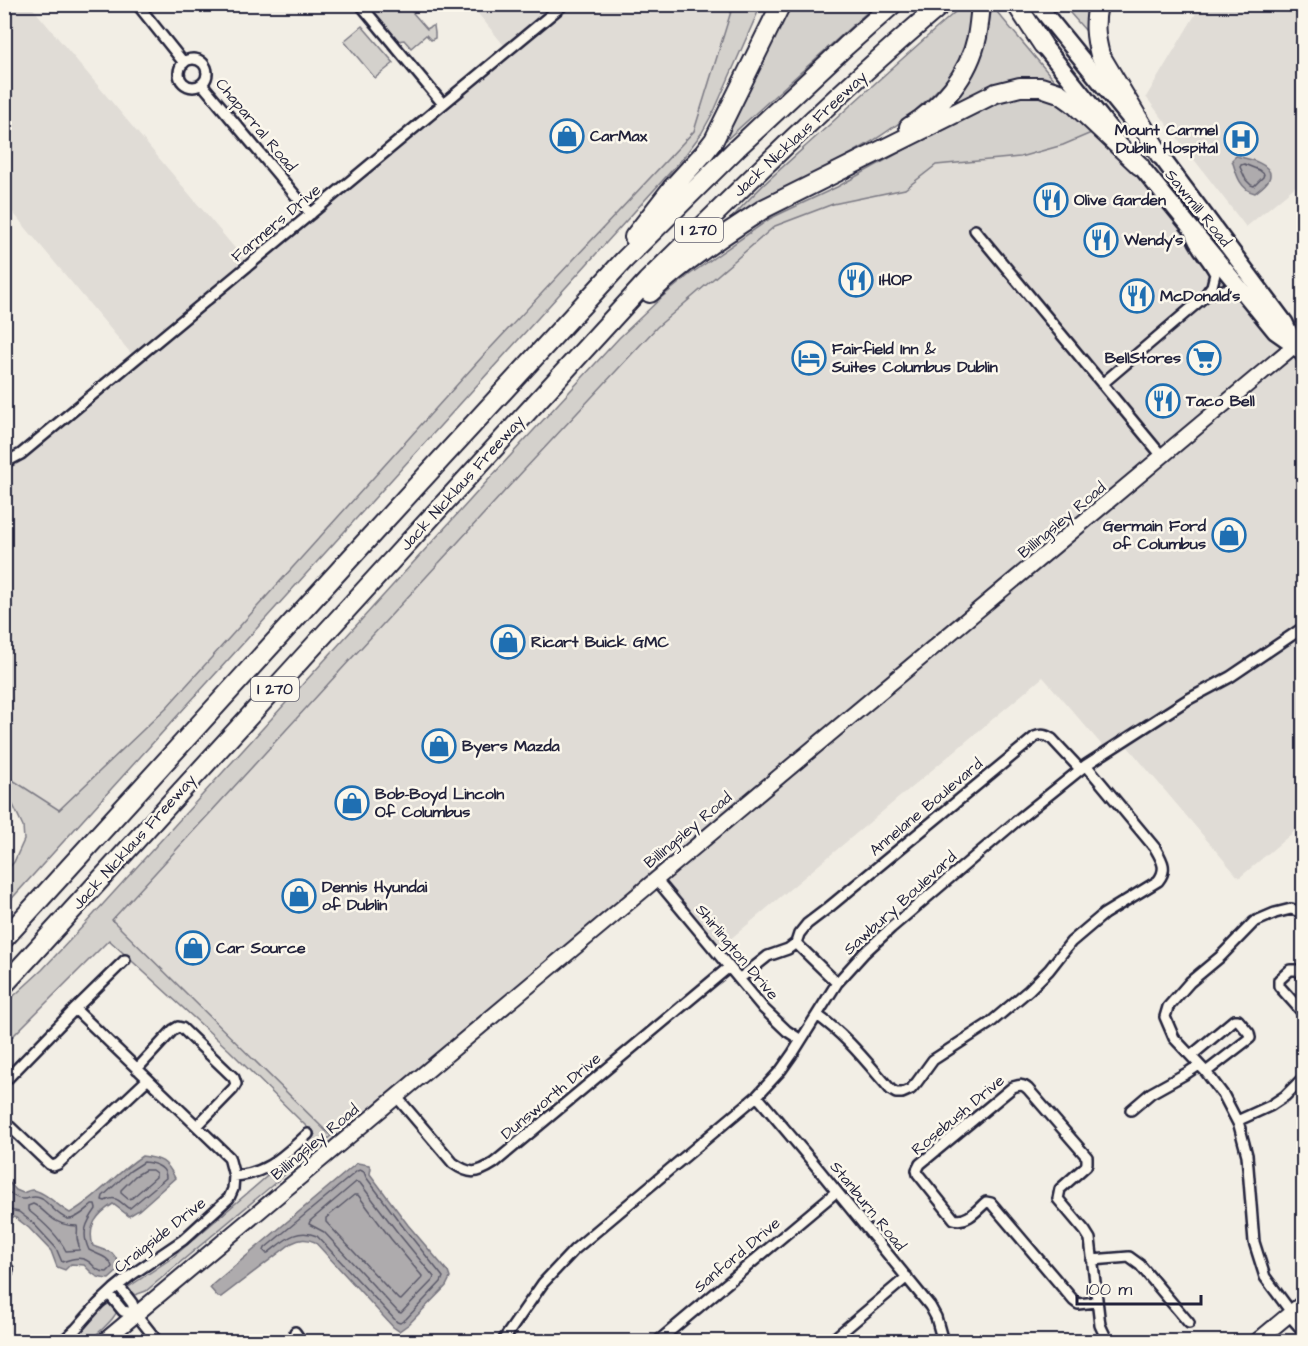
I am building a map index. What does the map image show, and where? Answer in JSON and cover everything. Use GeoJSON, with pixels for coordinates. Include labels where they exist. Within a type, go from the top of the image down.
{"type":"FeatureCollection","features":[{"type":"Feature","properties":{"kind":"highway"},"geometry":{"type":"LineString","coordinates":[[734,100],[744,63],[770,4]]}},
{"type":"Feature","properties":{"kind":"highway"},"geometry":{"type":"LineString","coordinates":[[587,300],[672,188],[714,140],[781,4]]}},
{"type":"Feature","properties":{"kind":"highway","name":"Jack Nicklaus Freeway"},"geometry":{"type":"LineString","coordinates":[[4,939],[624,260],[737,148],[893,4]]}},
{"type":"Feature","properties":{"kind":"highway","name":"Jack Nicklaus Freeway"},"geometry":{"type":"LineString","coordinates":[[4,985],[647,281],[755,174],[942,4]]}},
{"type":"Feature","properties":{"kind":"highway"},"geometry":{"type":"LineString","coordinates":[[833,174],[918,122],[937,106],[954,86],[968,63],[977,37],[981,4]]}},
{"type":"Feature","properties":{"kind":"highway"},"geometry":{"type":"LineString","coordinates":[[1016,4],[1043,45]]}},
{"type":"Feature","properties":{"kind":"highway"},"geometry":{"type":"LineString","coordinates":[[1098,4],[1095,21],[1100,55],[1160,155]]}},
{"type":"Feature","properties":{"kind":"highway"},"geometry":{"type":"LineString","coordinates":[[535,402],[657,286],[733,229],[765,208],[996,93],[1020,87],[1041,87],[1059,93],[1140,166]]}},
{"type":"Feature","properties":{"kind":"main road","name":"Sawmill Road"},"geometry":{"type":"LineString","coordinates":[[1011,4],[1275,331],[1299,350]]}},
{"type":"Feature","properties":{"kind":"main road","name":"Sawmill Road"},"geometry":{"type":"LineString","coordinates":[[1037,4],[1160,155],[1285,323],[1299,350]]}},
{"type":"Feature","properties":{"kind":"street","name":"Chaparral Road"},"geometry":{"type":"LineString","coordinates":[[137,4],[184,63]]}},
{"type":"Feature","properties":{"kind":"street"},"geometry":{"type":"LineString","coordinates":[[360,4],[443,104]]}},
{"type":"Feature","properties":{"kind":"street","name":"Farmers Drive"},"geometry":{"type":"LineString","coordinates":[[4,463],[21,454],[564,4]]}},
{"type":"Feature","properties":{"kind":"street","name":"Chaparral Road"},"geometry":{"type":"LineString","coordinates":[[195,59],[204,64],[207,75],[202,84],[194,87],[182,82],[179,70],[187,60],[195,59]]}},
{"type":"Feature","properties":{"kind":"street","name":"Chaparral Road"},"geometry":{"type":"LineString","coordinates":[[202,84],[311,214]]}},
{"type":"Feature","properties":{"kind":"street"},"geometry":{"type":"LineString","coordinates":[[1188,224],[1192,241],[1215,274],[1207,295]]}},
{"type":"Feature","properties":{"kind":"street"},"geometry":{"type":"LineString","coordinates":[[975,230],[1162,456]]}},
{"type":"Feature","properties":{"kind":"street"},"geometry":{"type":"LineString","coordinates":[[1102,384],[1207,295],[1223,289],[1245,294]]}},
{"type":"Feature","properties":{"kind":"street","name":"Billingsley Road"},"geometry":{"type":"LineString","coordinates":[[103,1341],[1019,578],[1162,456],[1299,350]]}},
{"type":"Feature","properties":{"kind":"street","name":"Sawbury Boulevard"},"geometry":{"type":"LineString","coordinates":[[502,1341],[543,1283],[574,1250],[757,1096],[781,1070],[837,983],[891,928],[1083,767],[1187,700],[1230,677],[1304,627]]}},
{"type":"Feature","properties":{"kind":"street","name":"Annelane Boulevard"},"geometry":{"type":"LineString","coordinates":[[739,979],[768,956],[788,949],[796,943],[799,934],[807,924],[1035,737],[1041,735],[1052,739],[1083,767],[1155,848],[1163,862],[1165,869],[1158,881],[1104,914],[1071,942],[1049,970],[1029,990],[990,1023],[933,1060],[917,1082],[902,1093],[891,1090],[851,1045],[817,1015]]}},
{"type":"Feature","properties":{"kind":"street","name":"Shirlington Drive"},"geometry":{"type":"LineString","coordinates":[[656,879],[764,1009],[787,1031],[801,1040]]}},
{"type":"Feature","properties":{"kind":"street"},"geometry":{"type":"LineString","coordinates":[[1304,913],[1291,909],[1254,922],[1220,957],[1190,982],[1168,1008],[1165,1017],[1174,1038],[1203,1068],[1224,1096],[1237,1121],[1247,1155],[1254,1242],[1265,1277],[1304,1332]]}},
{"type":"Feature","properties":{"kind":"street"},"geometry":{"type":"LineString","coordinates":[[796,943],[837,983]]}},
{"type":"Feature","properties":{"kind":"street"},"geometry":{"type":"LineString","coordinates":[[4,1082],[125,960]]}},
{"type":"Feature","properties":{"kind":"street","name":"Dunsworth Drive"},"geometry":{"type":"LineString","coordinates":[[396,1096],[453,1163],[472,1173],[484,1170],[729,967]]}},
{"type":"Feature","properties":{"kind":"street"},"geometry":{"type":"LineString","coordinates":[[1304,977],[1298,970],[1290,970],[1279,980],[1279,986],[1304,1014]]}},
{"type":"Feature","properties":{"kind":"street"},"geometry":{"type":"LineString","coordinates":[[75,1009],[229,1158],[234,1176],[255,1173],[276,1162],[308,1134]]}},
{"type":"Feature","properties":{"kind":"street"},"geometry":{"type":"LineString","coordinates":[[1131,1110],[1151,1093],[1187,1073],[1203,1068],[1250,1038],[1249,1033],[1238,1020],[1234,1020],[1192,1055]]}},
{"type":"Feature","properties":{"kind":"street"},"geometry":{"type":"LineString","coordinates":[[137,1069],[173,1030],[178,1027],[182,1028],[234,1078],[236,1084],[197,1126]]}},
{"type":"Feature","properties":{"kind":"street"},"geometry":{"type":"LineString","coordinates":[[1237,1121],[1270,1106],[1285,1096],[1304,1077]]}},
{"type":"Feature","properties":{"kind":"street"},"geometry":{"type":"LineString","coordinates":[[4,1121],[52,1166],[58,1164],[148,1079]]}},
{"type":"Feature","properties":{"kind":"street","name":"Rosebush Drive"},"geometry":{"type":"LineString","coordinates":[[1092,1260],[1090,1239],[1058,1199],[1060,1189],[1086,1166],[1086,1156],[1028,1089],[1020,1085],[1013,1087],[920,1164],[917,1170],[920,1178],[954,1219],[958,1221],[966,1219],[986,1202],[991,1203],[1074,1301],[1078,1304],[1096,1302]]}},
{"type":"Feature","properties":{"kind":"street","name":"Stanburn Road"},"geometry":{"type":"LineString","coordinates":[[757,1096],[930,1306],[944,1341]]}},
{"type":"Feature","properties":{"kind":"street","name":"Craigside Drive"},"geometry":{"type":"LineString","coordinates":[[62,1341],[98,1304],[130,1276],[183,1240],[220,1207],[229,1198],[233,1189],[234,1176]]}},
{"type":"Feature","properties":{"kind":"street","name":"Sanford Drive"},"geometry":{"type":"LineString","coordinates":[[657,1341],[836,1192]]}},
{"type":"Feature","properties":{"kind":"street"},"geometry":{"type":"LineString","coordinates":[[1108,1341],[1100,1325],[1092,1260],[1129,1257],[1140,1265],[1188,1323]]}},
{"type":"Feature","properties":{"kind":"street"},"geometry":{"type":"LineString","coordinates":[[4,1266],[8,1269],[4,1276]]}},
{"type":"Feature","properties":{"kind":"street"},"geometry":{"type":"LineString","coordinates":[[831,1341],[907,1277]]}},
{"type":"Feature","properties":{"kind":"street","name":"Craigside Drive"},"geometry":{"type":"LineString","coordinates":[[119,1286],[132,1303],[136,1314]]}},
{"type":"Feature","properties":{"kind":"street","name":"Craigside Drive"},"geometry":{"type":"LineString","coordinates":[[109,1294],[123,1311],[136,1314]]}},
{"type":"Feature","properties":{"kind":"street"},"geometry":{"type":"LineString","coordinates":[[1256,1341],[1304,1302]]}},
{"type":"Feature","properties":{"kind":"street"},"geometry":{"type":"LineString","coordinates":[[136,1314],[158,1341]]}},
{"type":"Feature","properties":{"kind":"street"},"geometry":{"type":"LineString","coordinates":[[295,1332],[302,1341]]}},
{"type":"Feature","properties":{"kind":"shaded area"},"geometry":{"type":"Polygon","coordinates":[[[5,5],[30,5],[249,265],[507,49],[471,5],[733,5],[694,131],[482,357],[167,707],[59,810],[5,775],[4,465],[134,357],[5,203],[5,5]]]}},
{"type":"Feature","properties":{"kind":"shaded area"},"geometry":{"type":"Polygon","coordinates":[[[388,5],[406,5],[427,29],[434,26],[435,38],[431,40],[426,35],[411,48],[404,40],[396,41],[371,12],[375,7],[381,11],[388,5]]]}},
{"type":"Feature","properties":{"kind":"shaded area"},"geometry":{"type":"Polygon","coordinates":[[[733,5],[761,5],[715,109],[701,134],[683,158],[5,906],[5,872],[14,862],[24,840],[23,826],[5,788],[5,775],[59,810],[167,707],[482,357],[694,131],[733,5]]]}},
{"type":"Feature","properties":{"kind":"shaded area"},"geometry":{"type":"Polygon","coordinates":[[[791,5],[875,5],[726,140],[724,137],[737,116],[776,28],[791,5]]]}},
{"type":"Feature","properties":{"kind":"shaded area"},"geometry":{"type":"Polygon","coordinates":[[[963,5],[974,5],[972,32],[966,52],[953,73],[921,105],[880,136],[762,202],[725,226],[746,202],[781,169],[963,5]]]}},
{"type":"Feature","properties":{"kind":"shaded area"},"geometry":{"type":"Polygon","coordinates":[[[1063,5],[1094,5],[1092,38],[1063,5]]]}},
{"type":"Feature","properties":{"kind":"shaded area","name":"Mount Carmel Dublin Hospital"},"geometry":{"type":"Polygon","coordinates":[[[1197,5],[1303,5],[1303,180],[1246,227],[1146,97],[1195,15],[1197,5]]]}},
{"type":"Feature","properties":{"kind":"shaded area"},"geometry":{"type":"Polygon","coordinates":[[[992,6],[1060,87],[953,109],[952,105],[969,82],[978,64],[987,35],[992,6]]]}},
{"type":"Feature","properties":{"kind":"shaded area"},"geometry":{"type":"Polygon","coordinates":[[[362,26],[394,63],[375,78],[344,41],[362,26]]]}},
{"type":"Feature","properties":{"kind":"shaded area"},"geometry":{"type":"Polygon","coordinates":[[[1023,94],[1044,94],[1064,101],[1096,131],[1063,145],[1020,157],[936,165],[905,189],[833,204],[775,226],[657,327],[112,920],[331,1136],[146,1291],[135,1295],[127,1288],[172,1258],[315,1135],[229,1050],[109,940],[5,1044],[4,1005],[42,970],[85,924],[521,444],[619,338],[662,297],[689,275],[771,218],[837,187],[998,100],[1023,94]]]}},
{"type":"Feature","properties":{"kind":"shaded area"},"geometry":{"type":"Polygon","coordinates":[[[1096,131],[1140,166],[1303,355],[1303,824],[1239,878],[1123,741],[1107,751],[1043,677],[716,951],[656,879],[339,1144],[112,921],[657,327],[776,226],[833,204],[905,189],[936,165],[1020,157],[1096,131]]]}},
{"type":"Feature","properties":{"kind":"shaded area"},"geometry":{"type":"Polygon","coordinates":[[[111,1303],[117,1311],[103,1328],[89,1340],[70,1342],[102,1307],[111,1303]]]}},
{"type":"Feature","properties":{"kind":"water"},"geometry":{"type":"Polygon","coordinates":[[[1236,156],[1246,158],[1268,169],[1270,174],[1268,181],[1255,193],[1242,185],[1239,180],[1232,160],[1236,156]]]}},
{"type":"Feature","properties":{"kind":"water"},"geometry":{"type":"Polygon","coordinates":[[[142,1156],[163,1161],[175,1178],[129,1216],[113,1204],[98,1216],[91,1232],[93,1246],[112,1253],[119,1262],[119,1270],[109,1279],[97,1277],[84,1265],[71,1264],[65,1270],[57,1267],[51,1251],[29,1228],[16,1218],[10,1216],[5,1218],[5,1178],[16,1190],[23,1193],[36,1191],[70,1213],[142,1156]]]}},
{"type":"Feature","properties":{"kind":"water"},"geometry":{"type":"Polygon","coordinates":[[[357,1163],[369,1165],[370,1174],[408,1225],[448,1272],[450,1278],[446,1286],[409,1324],[399,1331],[393,1327],[315,1242],[309,1240],[292,1243],[218,1297],[210,1288],[212,1285],[357,1163]]]}},
{"type":"Feature","properties":{"kind":"place","name":"CarMax"},"geometry":{"type":"Point","coordinates":[567,136]}},
{"type":"Feature","properties":{"kind":"place","name":"Mount Carmel Dublin Hospital"},"geometry":{"type":"Point","coordinates":[1241,139]}},
{"type":"Feature","properties":{"kind":"place","name":"Olive Garden"},"geometry":{"type":"Point","coordinates":[1051,200]}},
{"type":"Feature","properties":{"kind":"place","name":"Wendy's"},"geometry":{"type":"Point","coordinates":[1101,240]}},
{"type":"Feature","properties":{"kind":"place","name":"IHOP"},"geometry":{"type":"Point","coordinates":[856,280]}},
{"type":"Feature","properties":{"kind":"place","name":"McDonald's"},"geometry":{"type":"Point","coordinates":[1137,296]}},
{"type":"Feature","properties":{"kind":"place","name":"Fairfield Inn & Suites Columbus Dublin"},"geometry":{"type":"Point","coordinates":[809,358]}},
{"type":"Feature","properties":{"kind":"place","name":"BellStores"},"geometry":{"type":"Point","coordinates":[1204,358]}},
{"type":"Feature","properties":{"kind":"place","name":"Taco Bell"},"geometry":{"type":"Point","coordinates":[1163,401]}},
{"type":"Feature","properties":{"kind":"place","name":"Germain Ford of Columbus"},"geometry":{"type":"Point","coordinates":[1229,535]}},
{"type":"Feature","properties":{"kind":"place","name":"Ricart Buick GMC"},"geometry":{"type":"Point","coordinates":[508,642]}},
{"type":"Feature","properties":{"kind":"place","name":"Byers Mazda"},"geometry":{"type":"Point","coordinates":[439,746]}},
{"type":"Feature","properties":{"kind":"place","name":"Bob-Boyd Lincoln Of Columbus"},"geometry":{"type":"Point","coordinates":[352,803]}},
{"type":"Feature","properties":{"kind":"place","name":"Dennis Hyundai of Dublin"},"geometry":{"type":"Point","coordinates":[299,896]}},
{"type":"Feature","properties":{"kind":"place","name":"Car Source"},"geometry":{"type":"Point","coordinates":[193,948]}}]}
